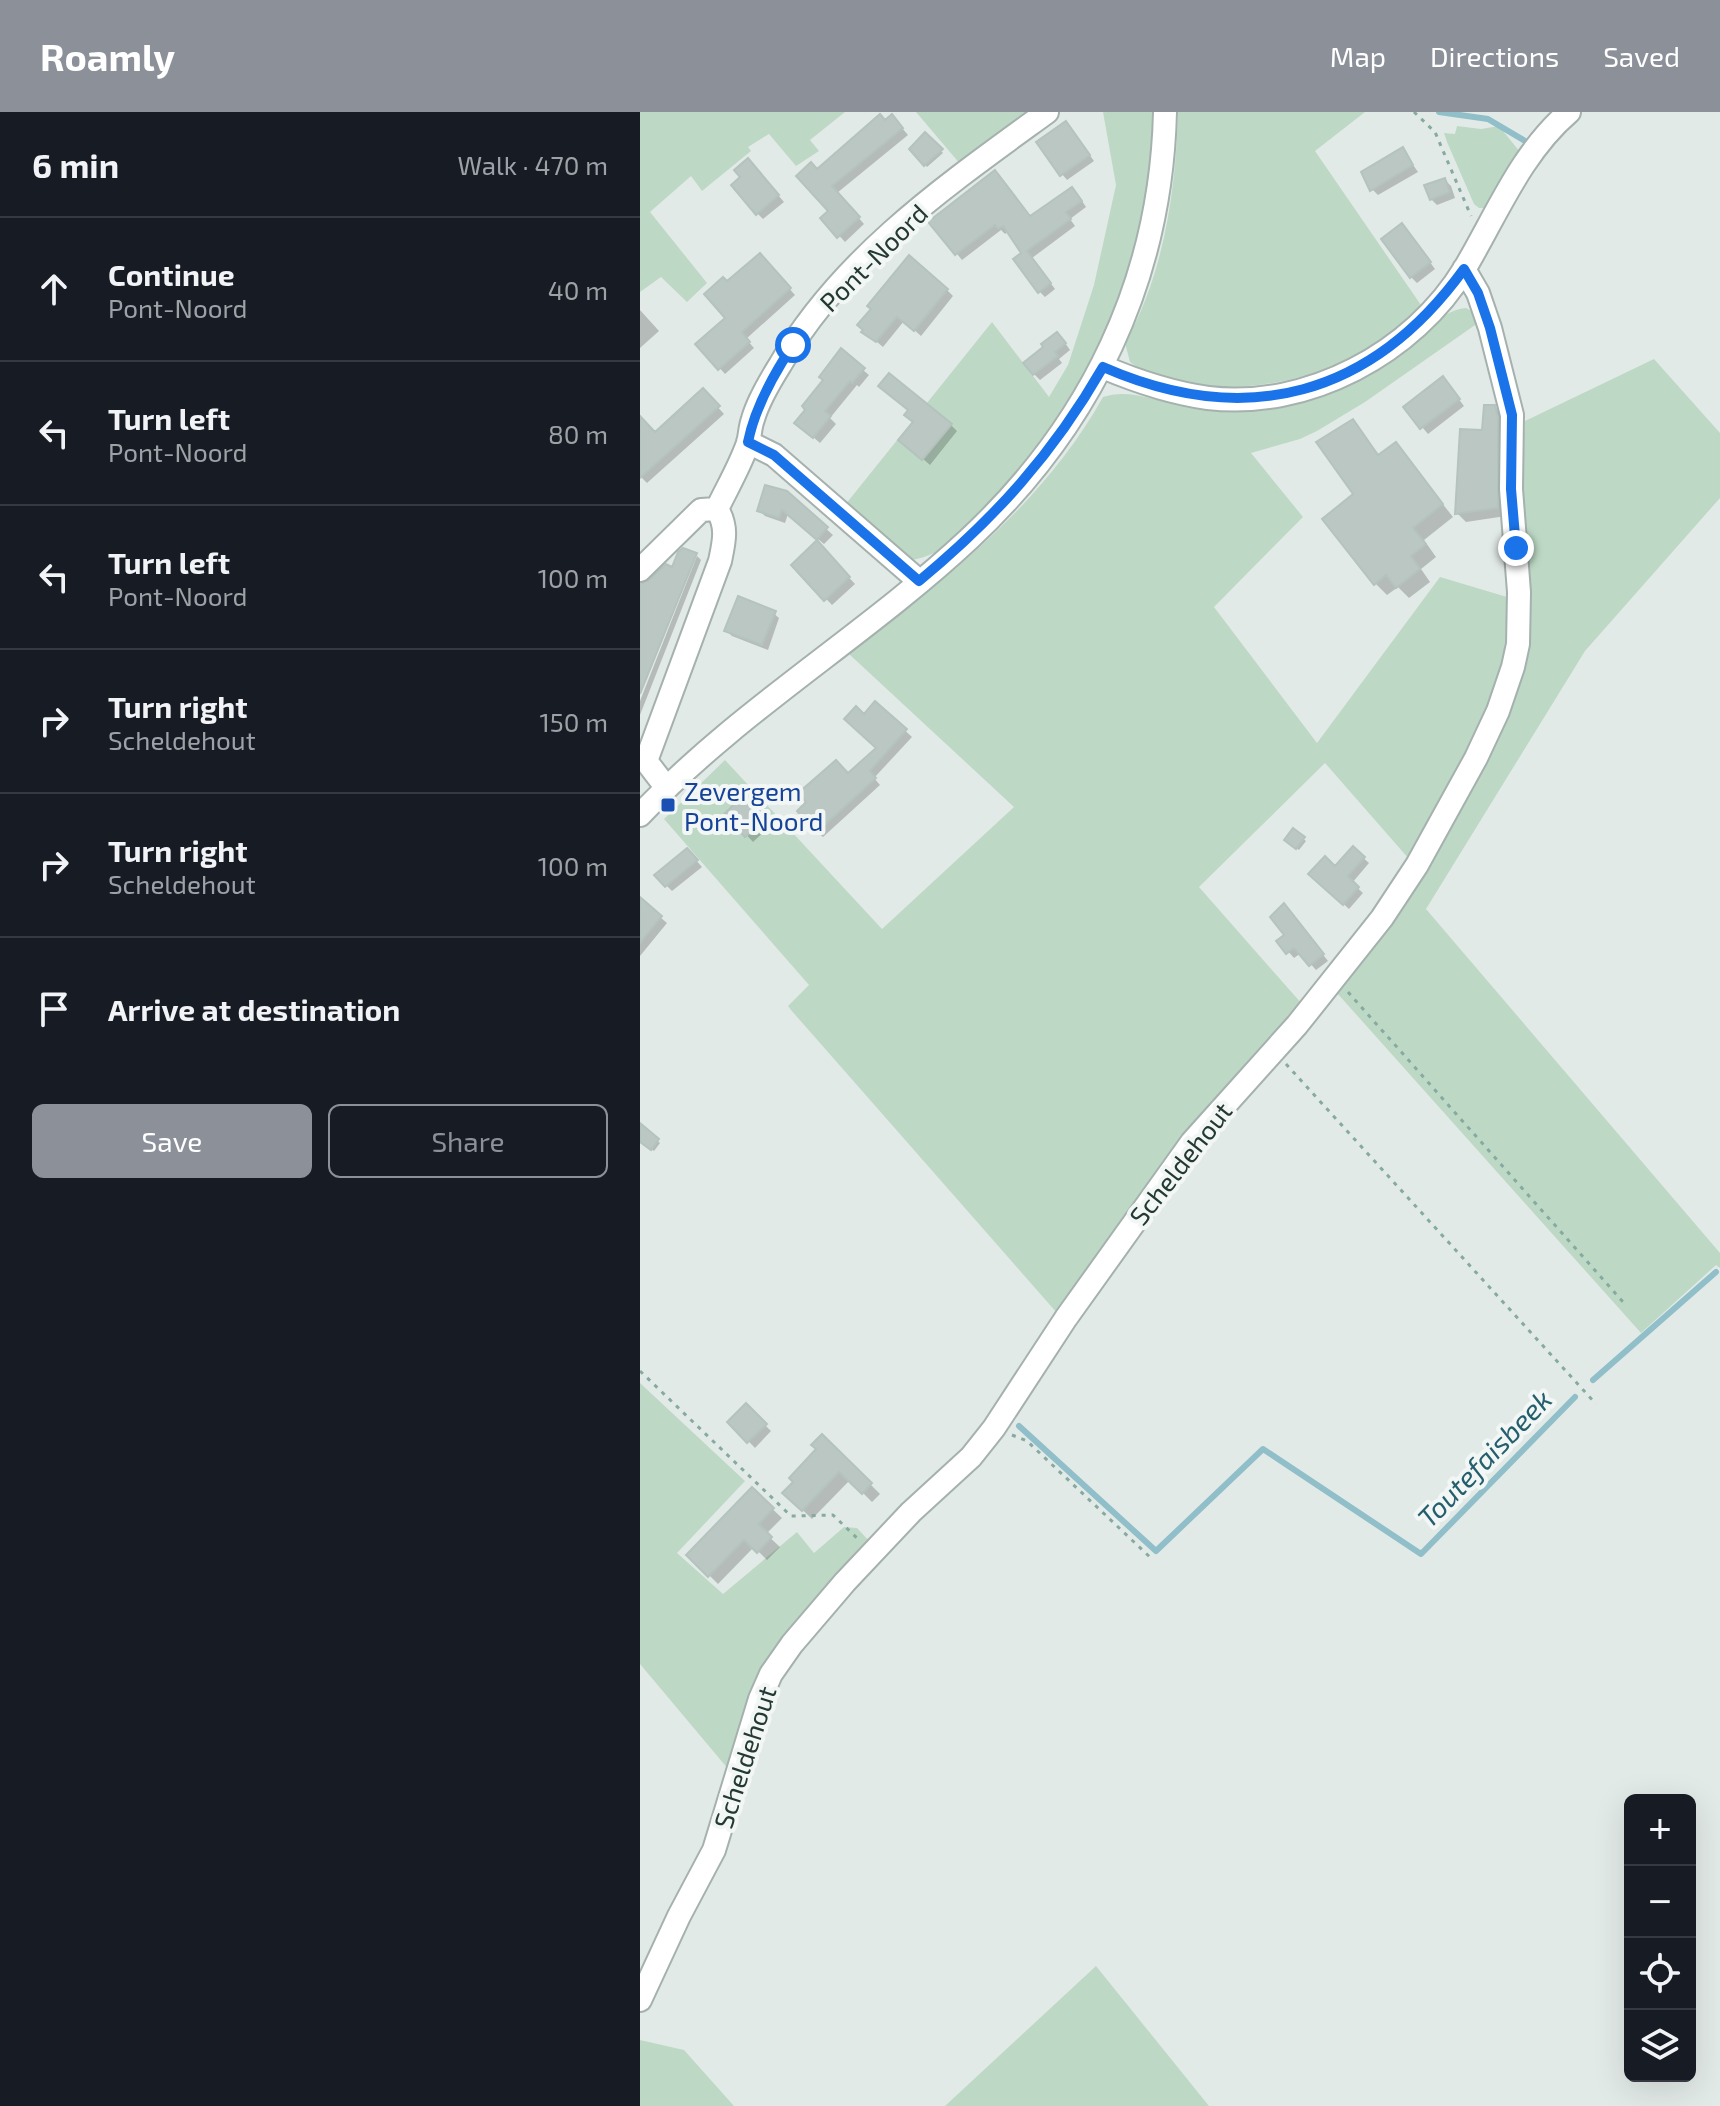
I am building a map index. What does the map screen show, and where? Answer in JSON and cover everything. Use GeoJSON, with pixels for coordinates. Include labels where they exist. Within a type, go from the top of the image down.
{"type":"FeatureCollection","features":[{"type":"Feature","properties":{"kind":"street","name":"Pont-Noord"},"geometry":{"type":"LineString","coordinates":[[717,509],[748,442],[753,418],[780,365],[817,312],[890,233],[1047,112]]}},
{"type":"Feature","properties":{"kind":"street"},"geometry":{"type":"LineString","coordinates":[[640,815],[717,740],[919,581],[991,518],[1031,474],[1078,410],[1103,367],[1143,267],[1159,187],[1165,112]]}},
{"type":"Feature","properties":{"kind":"street"},"geometry":{"type":"LineString","coordinates":[[1103,367],[1150,385],[1207,398],[1265,396],[1312,387],[1342,376],[1373,359],[1418,325],[1445,296],[1536,148],[1569,112]]}},
{"type":"Feature","properties":{"kind":"street","name":"Scheldehout"},"geometry":{"type":"LineString","coordinates":[[640,2000],[714,1850],[760,1699],[771,1674],[792,1644],[872,1553],[971,1457],[994,1428],[1075,1306],[1192,1142],[1270,1055],[1382,918],[1417,865],[1476,758],[1503,699],[1518,644],[1519,592],[1511,489],[1512,415],[1490,328],[1478,293],[1464,269]]}},
{"type":"Feature","properties":{"kind":"street"},"geometry":{"type":"LineString","coordinates":[[748,442],[774,455],[919,581]]}},
{"type":"Feature","properties":{"kind":"street"},"geometry":{"type":"LineString","coordinates":[[640,570],[701,510],[717,509],[724,520],[725,533],[720,561],[646,761],[666,787]]}},
{"type":"Feature","properties":{"kind":"path"},"geometry":{"type":"LineString","coordinates":[[1414,112],[1435,132],[1481,239]]}},
{"type":"Feature","properties":{"kind":"path"},"geometry":{"type":"LineString","coordinates":[[1335,978],[1624,1303]]}},
{"type":"Feature","properties":{"kind":"path"},"geometry":{"type":"LineString","coordinates":[[1270,1055],[1288,1065],[1596,1404]]}},
{"type":"Feature","properties":{"kind":"path"},"geometry":{"type":"LineString","coordinates":[[640,1371],[791,1516],[833,1515],[872,1553]]}},
{"type":"Feature","properties":{"kind":"path"},"geometry":{"type":"LineString","coordinates":[[994,1428],[1027,1441],[1152,1559]]}},
{"type":"Feature","properties":{"kind":"green space"},"geometry":{"type":"Polygon","coordinates":[[[640,112],[845,112],[810,140],[819,151],[796,166],[769,134],[748,147],[751,151],[702,191],[691,176],[650,212],[707,283],[687,302],[661,277],[640,292],[640,112]]]}},
{"type":"Feature","properties":{"kind":"green space"},"geometry":{"type":"Polygon","coordinates":[[[916,112],[1030,112],[961,165],[916,112]]]}},
{"type":"Feature","properties":{"kind":"green space"},"geometry":{"type":"Polygon","coordinates":[[[1103,112],[1154,112],[1145,218],[1121,306],[1088,375],[1022,468],[959,536],[937,551],[912,560],[845,505],[992,322],[1049,397],[1068,365],[1094,285],[1116,185],[1103,112]]]}},
{"type":"Feature","properties":{"kind":"green space"},"geometry":{"type":"Polygon","coordinates":[[[1178,112],[1365,112],[1315,151],[1423,308],[1386,339],[1355,358],[1324,370],[1255,386],[1186,385],[1156,376],[1130,362],[1125,343],[1149,289],[1171,201],[1178,112]]]}},
{"type":"Feature","properties":{"kind":"green space"},"geometry":{"type":"Polygon","coordinates":[[[1457,126],[1481,129],[1499,126],[1520,152],[1485,208],[1474,204],[1447,142],[1444,133],[1455,134],[1457,126]]]}},
{"type":"Feature","properties":{"kind":"green space"},"geometry":{"type":"Polygon","coordinates":[[[1466,308],[1475,313],[1478,323],[1365,402],[1300,439],[1251,453],[1303,517],[1214,607],[1317,743],[1440,577],[1507,597],[1503,662],[1490,706],[1458,773],[1409,859],[1325,763],[1199,887],[1302,1004],[1185,1135],[1057,1313],[791,1010],[788,1006],[809,985],[664,819],[725,760],[882,929],[1014,807],[849,654],[921,598],[1021,506],[1079,436],[1103,397],[1122,394],[1181,405],[1236,410],[1292,404],[1338,388],[1382,367],[1434,323],[1455,310],[1466,308]]]}},
{"type":"Feature","properties":{"kind":"green space"},"geometry":{"type":"Polygon","coordinates":[[[1654,359],[1720,433],[1720,498],[1585,651],[1426,909],[1720,1253],[1720,1268],[1716,1265],[1641,1333],[1337,993],[1391,924],[1425,873],[1505,715],[1525,421],[1654,359]]]}},
{"type":"Feature","properties":{"kind":"green space"},"geometry":{"type":"Polygon","coordinates":[[[640,1383],[745,1481],[677,1553],[723,1594],[797,1532],[814,1553],[844,1527],[857,1528],[870,1542],[835,1574],[767,1667],[729,1770],[640,1664],[640,1383]]]}},
{"type":"Feature","properties":{"kind":"green space"},"geometry":{"type":"Polygon","coordinates":[[[1096,1966],[1209,2106],[945,2106],[1096,1966]]]}},
{"type":"Feature","properties":{"kind":"green space"},"geometry":{"type":"Polygon","coordinates":[[[640,2040],[684,2050],[734,2106],[640,2106],[640,2040]]]}},
{"type":"Feature","properties":{"kind":"building"},"geometry":{"type":"Polygon","coordinates":[[[880,114],[885,120],[892,114],[903,128],[832,186],[860,217],[837,238],[820,218],[828,211],[796,176],[811,162],[817,169],[880,114]]]}},
{"type":"Feature","properties":{"kind":"building"},"geometry":{"type":"Polygon","coordinates":[[[1066,121],[1090,155],[1060,176],[1036,142],[1066,121]]]}},
{"type":"Feature","properties":{"kind":"building"},"geometry":{"type":"Polygon","coordinates":[[[925,132],[943,149],[924,166],[909,149],[925,132]]]}},
{"type":"Feature","properties":{"kind":"building"},"geometry":{"type":"Polygon","coordinates":[[[1403,147],[1413,165],[1370,191],[1361,172],[1403,147]]]}},
{"type":"Feature","properties":{"kind":"building"},"geometry":{"type":"Polygon","coordinates":[[[748,158],[779,195],[756,215],[731,185],[740,177],[734,170],[748,158]]]}},
{"type":"Feature","properties":{"kind":"building"},"geometry":{"type":"Polygon","coordinates":[[[995,170],[1030,216],[1072,187],[1082,201],[1066,212],[1071,219],[1027,251],[1051,283],[1038,293],[1013,259],[1021,253],[1003,226],[998,229],[995,225],[955,255],[928,222],[995,170]]]}},
{"type":"Feature","properties":{"kind":"building"},"geometry":{"type":"Polygon","coordinates":[[[1445,178],[1450,192],[1430,200],[1424,185],[1445,178]]]}},
{"type":"Feature","properties":{"kind":"building"},"geometry":{"type":"Polygon","coordinates":[[[1402,223],[1431,262],[1410,278],[1381,239],[1402,223]]]}},
{"type":"Feature","properties":{"kind":"building"},"geometry":{"type":"Polygon","coordinates":[[[760,253],[791,288],[742,332],[750,342],[718,370],[695,344],[725,318],[704,294],[723,277],[727,281],[760,253]]]}},
{"type":"Feature","properties":{"kind":"building"},"geometry":{"type":"Polygon","coordinates":[[[909,255],[948,289],[914,331],[897,317],[876,342],[861,332],[863,330],[857,325],[871,309],[867,306],[909,255]]]}},
{"type":"Feature","properties":{"kind":"building"},"geometry":{"type":"Polygon","coordinates":[[[1057,332],[1066,343],[1055,352],[1058,356],[1033,375],[1023,363],[1057,332]]]}},
{"type":"Feature","properties":{"kind":"building"},"geometry":{"type":"Polygon","coordinates":[[[841,348],[865,368],[825,411],[831,416],[813,438],[794,423],[805,410],[802,406],[823,380],[819,377],[841,348]]]}},
{"type":"Feature","properties":{"kind":"building"},"geometry":{"type":"Polygon","coordinates":[[[889,373],[952,424],[922,460],[898,440],[913,422],[904,415],[908,410],[878,386],[889,373]]]}},
{"type":"Feature","properties":{"kind":"building"},"geometry":{"type":"Polygon","coordinates":[[[1443,376],[1460,399],[1420,429],[1403,407],[1443,376]]]}},
{"type":"Feature","properties":{"kind":"building"},"geometry":{"type":"Polygon","coordinates":[[[703,388],[720,406],[640,478],[640,416],[655,432],[703,388]]]}},
{"type":"Feature","properties":{"kind":"building"},"geometry":{"type":"Polygon","coordinates":[[[1484,405],[1495,405],[1498,417],[1498,508],[1455,514],[1460,429],[1482,430],[1484,405]]]}},
{"type":"Feature","properties":{"kind":"building"},"geometry":{"type":"Polygon","coordinates":[[[1353,419],[1378,455],[1396,442],[1443,504],[1413,528],[1426,544],[1411,556],[1420,569],[1396,588],[1386,575],[1374,585],[1322,519],[1353,494],[1316,442],[1353,419]]]}},
{"type":"Feature","properties":{"kind":"building"},"geometry":{"type":"Polygon","coordinates":[[[765,485],[787,491],[828,527],[817,540],[782,510],[779,518],[757,511],[765,485]]]}},
{"type":"Feature","properties":{"kind":"building"},"geometry":{"type":"Polygon","coordinates":[[[817,540],[850,577],[824,601],[791,565],[817,540]]]}},
{"type":"Feature","properties":{"kind":"building"},"geometry":{"type":"Polygon","coordinates":[[[683,548],[697,553],[640,694],[640,584],[666,564],[672,567],[683,548]]]}},
{"type":"Feature","properties":{"kind":"building"},"geometry":{"type":"Polygon","coordinates":[[[738,596],[776,611],[762,645],[724,631],[738,596]]]}},
{"type":"Feature","properties":{"kind":"building"},"geometry":{"type":"Polygon","coordinates":[[[875,701],[907,729],[870,771],[876,778],[816,833],[797,811],[806,802],[798,793],[836,760],[848,773],[876,748],[844,719],[856,706],[864,714],[875,701]]]}},
{"type":"Feature","properties":{"kind":"building"},"geometry":{"type":"Polygon","coordinates":[[[744,795],[766,819],[745,837],[724,814],[744,795]]]}},
{"type":"Feature","properties":{"kind":"building"},"geometry":{"type":"Polygon","coordinates":[[[1293,828],[1305,837],[1296,849],[1284,840],[1293,828]]]}},
{"type":"Feature","properties":{"kind":"building"},"geometry":{"type":"Polygon","coordinates":[[[1353,846],[1365,857],[1348,876],[1359,887],[1343,905],[1308,874],[1325,856],[1335,866],[1353,846]]]}},
{"type":"Feature","properties":{"kind":"building"},"geometry":{"type":"Polygon","coordinates":[[[687,848],[698,860],[665,887],[654,875],[687,848]]]}},
{"type":"Feature","properties":{"kind":"building"},"geometry":{"type":"Polygon","coordinates":[[[640,897],[662,916],[640,943],[640,897]]]}},
{"type":"Feature","properties":{"kind":"building"},"geometry":{"type":"Polygon","coordinates":[[[1284,903],[1324,954],[1309,966],[1294,948],[1286,954],[1276,941],[1284,935],[1270,917],[1284,903]]]}},
{"type":"Feature","properties":{"kind":"building"},"geometry":{"type":"Polygon","coordinates":[[[640,1123],[659,1139],[651,1150],[640,1142],[640,1123]]]}},
{"type":"Feature","properties":{"kind":"building"},"geometry":{"type":"Polygon","coordinates":[[[746,1403],[767,1424],[747,1443],[727,1422],[746,1403]]]}},
{"type":"Feature","properties":{"kind":"building"},"geometry":{"type":"Polygon","coordinates":[[[822,1434],[872,1483],[862,1494],[839,1472],[802,1511],[782,1493],[793,1482],[789,1478],[816,1449],[811,1445],[822,1434]]]}},
{"type":"Feature","properties":{"kind":"building"},"geometry":{"type":"Polygon","coordinates":[[[752,1487],[774,1508],[759,1524],[772,1537],[757,1553],[744,1540],[708,1577],[686,1555],[752,1487]]]}},
{"type":"Feature","properties":{"kind":"waterway"},"geometry":{"type":"LineString","coordinates":[[1439,112],[1488,119],[1525,141]]}},
{"type":"Feature","properties":{"kind":"waterway","name":"Toutefaisbeek"},"geometry":{"type":"LineString","coordinates":[[1593,1380],[1716,1272]]}},
{"type":"Feature","properties":{"kind":"waterway","name":"Toutefaisbeek"},"geometry":{"type":"LineString","coordinates":[[1019,1426],[1156,1551],[1263,1449],[1421,1554],[1575,1397]]}},
{"type":"Feature","properties":{"kind":"place","name":"Zevergem Pont-Noord"},"geometry":{"type":"Point","coordinates":[668,805]}},
{"type":"Feature","properties":{"kind":"route"},"geometry":{"type":"LineString","coordinates":[[793,345],[753,418],[748,442],[774,455],[919,581],[967,541],[1031,474],[1078,410],[1103,367],[1138,382],[1207,398],[1237,399],[1312,387],[1342,376],[1373,359],[1418,325],[1445,296],[1464,269],[1478,293],[1490,328],[1512,415],[1511,489],[1516,548]]}}]}
